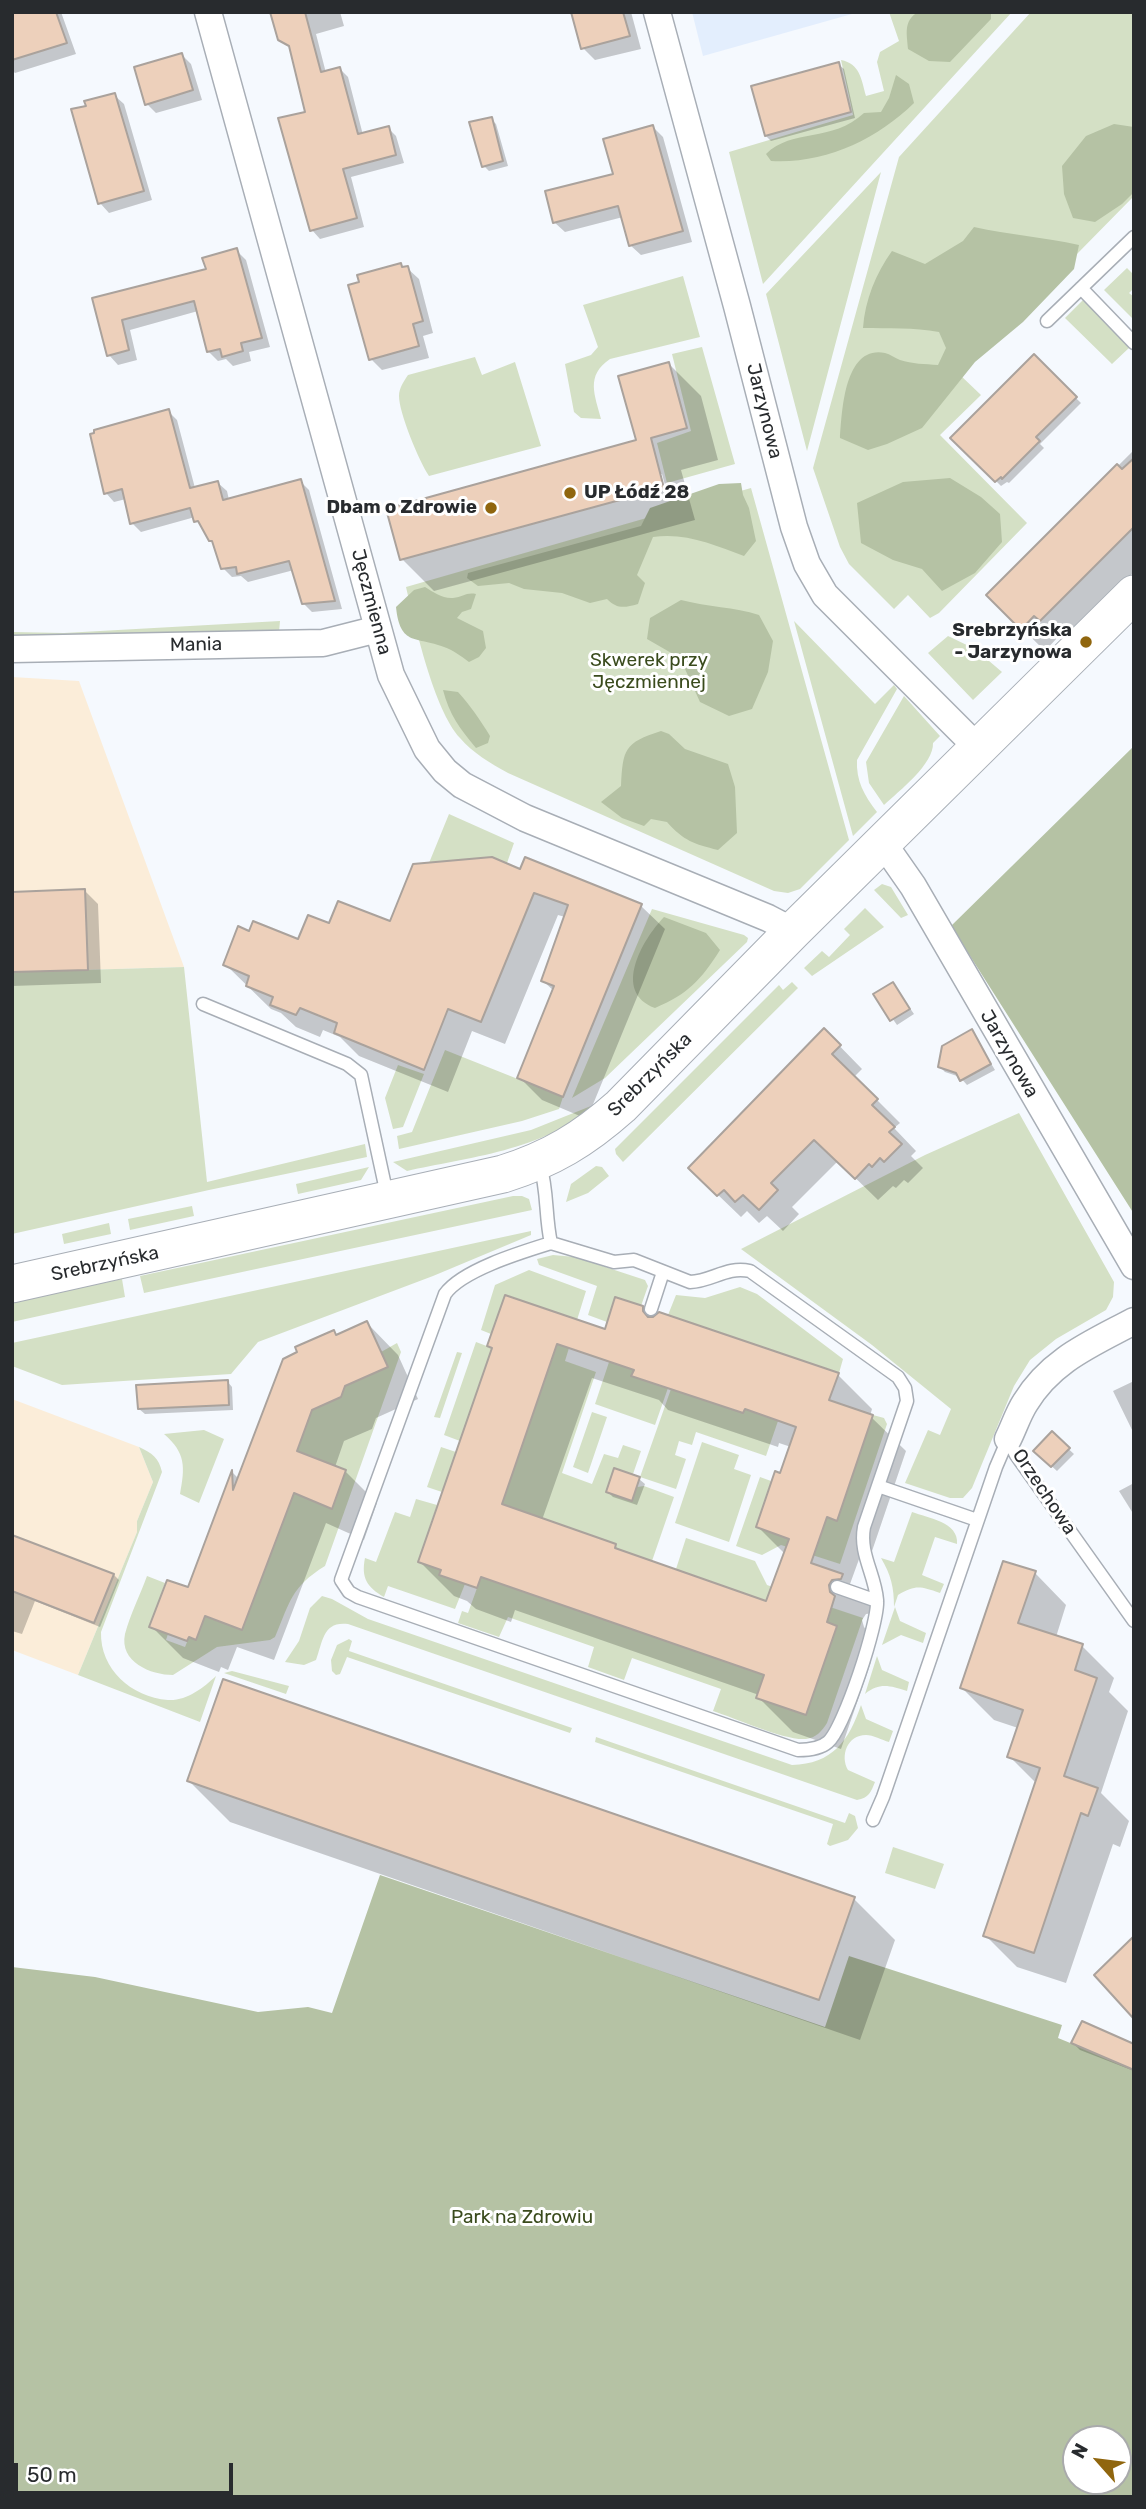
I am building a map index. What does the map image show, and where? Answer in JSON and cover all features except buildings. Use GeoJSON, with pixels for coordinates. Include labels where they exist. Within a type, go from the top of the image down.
{"type":"FeatureCollection","features":[{"type":"Feature","properties":{"kind":"street","name":"Jęczmienna"},"geometry":{"type":"LineString","coordinates":[[208,12],[391,674],[426,749],[445,771],[462,785],[525,818],[768,918],[793,931]]}},
{"type":"Feature","properties":{"kind":"street","name":"Jarzynowa"},"geometry":{"type":"LineString","coordinates":[[657,12],[787,501],[807,564],[825,595],[979,749]]}},
{"type":"Feature","properties":{"kind":"street","name":"Srebrzyńska"},"geometry":{"type":"LineString","coordinates":[[12,1284],[503,1174],[538,1162],[568,1147],[594,1130],[621,1106],[793,931],[1134,594]]}},
{"type":"Feature","properties":{"kind":"street","name":"Mania"},"geometry":{"type":"LineString","coordinates":[[12,649],[323,642],[378,629]]}},
{"type":"Feature","properties":{"kind":"street","name":"Jarzynowa"},"geometry":{"type":"LineString","coordinates":[[883,843],[913,886],[1134,1266]]}},
{"type":"Feature","properties":{"kind":"street","name":"Orzechowa"},"geometry":{"type":"LineString","coordinates":[[1008,1439],[1024,1404],[1046,1375],[1063,1359],[1134,1321]]}},
{"type":"Feature","properties":{"kind":"lane"},"geometry":{"type":"LineString","coordinates":[[1047,321],[1134,237]]}},
{"type":"Feature","properties":{"kind":"lane"},"geometry":{"type":"LineString","coordinates":[[1081,288],[1134,343]]}},
{"type":"Feature","properties":{"kind":"lane"},"geometry":{"type":"LineString","coordinates":[[203,1004],[347,1064],[361,1074],[387,1199]]}},
{"type":"Feature","properties":{"kind":"lane"},"geometry":{"type":"LineString","coordinates":[[538,1162],[546,1185],[551,1242]]}},
{"type":"Feature","properties":{"kind":"lane"},"geometry":{"type":"LineString","coordinates":[[551,1242],[614,1262],[634,1260],[663,1272],[690,1282],[732,1269],[750,1271],[898,1377],[905,1388],[907,1401],[861,1539],[877,1601],[876,1620],[840,1727],[826,1744],[808,1750],[798,1750],[358,1597],[344,1587],[341,1580],[445,1294],[452,1283],[551,1242]]}},
{"type":"Feature","properties":{"kind":"lane"},"geometry":{"type":"LineString","coordinates":[[651,1309],[663,1272]]}},
{"type":"Feature","properties":{"kind":"lane"},"geometry":{"type":"LineString","coordinates":[[873,1821],[977,1520],[1008,1439]]}},
{"type":"Feature","properties":{"kind":"lane","name":"Orzechowa"},"geometry":{"type":"LineString","coordinates":[[1008,1439],[1016,1455],[1134,1621]]}},
{"type":"Feature","properties":{"kind":"lane"},"geometry":{"type":"LineString","coordinates":[[878,1486],[977,1520]]}},
{"type":"Feature","properties":{"kind":"lane"},"geometry":{"type":"LineString","coordinates":[[837,1587],[877,1601]]}},
{"type":"Feature","properties":{"kind":"shaded area"},"geometry":{"type":"Polygon","coordinates":[[[692,12],[859,12],[703,56],[692,12]]]}},
{"type":"Feature","properties":{"kind":"shaded area"},"geometry":{"type":"Polygon","coordinates":[[[12,677],[79,681],[184,967],[12,972],[12,677]]]}},
{"type":"Feature","properties":{"kind":"shaded area"},"geometry":{"type":"Polygon","coordinates":[[[12,1399],[139,1447],[153,1482],[137,1521],[137,1532],[78,1675],[12,1650],[12,1399]]]}},
{"type":"Feature","properties":{"kind":"green space"},"geometry":{"type":"Polygon","coordinates":[[[889,12],[1012,12],[763,284],[729,152],[853,115],[841,60],[856,68],[866,96],[884,91],[877,62],[880,52],[899,41],[889,12]]]}},
{"type":"Feature","properties":{"kind":"green space"},"geometry":{"type":"Polygon","coordinates":[[[918,12],[991,12],[991,19],[950,62],[929,61],[908,49],[908,24],[918,12]]]}},
{"type":"Feature","properties":{"kind":"green space"},"geometry":{"type":"Polygon","coordinates":[[[1031,12],[1134,12],[1134,196],[959,374],[981,395],[940,435],[1027,523],[939,613],[930,618],[908,595],[894,609],[849,564],[840,547],[813,468],[899,157],[1031,12]]]}},
{"type":"Feature","properties":{"kind":"green space"},"geometry":{"type":"Polygon","coordinates":[[[896,75],[909,84],[914,103],[883,128],[830,154],[791,161],[771,161],[766,154],[788,141],[839,128],[864,113],[881,112],[889,98],[896,75]]]}},
{"type":"Feature","properties":{"kind":"green space"},"geometry":{"type":"Polygon","coordinates":[[[1114,124],[1134,127],[1134,192],[1122,204],[1095,222],[1073,218],[1064,194],[1062,166],[1086,136],[1114,124]]]}},
{"type":"Feature","properties":{"kind":"green space"},"geometry":{"type":"Polygon","coordinates":[[[881,172],[807,451],[766,294],[881,172]]]}},
{"type":"Feature","properties":{"kind":"green space"},"geometry":{"type":"Polygon","coordinates":[[[974,227],[1079,245],[1074,269],[1023,322],[975,362],[922,428],[868,450],[840,438],[844,398],[853,370],[861,359],[871,353],[885,353],[900,360],[938,365],[946,348],[939,332],[863,328],[869,297],[886,259],[892,251],[925,264],[963,241],[974,227]]]}},
{"type":"Feature","properties":{"kind":"green space"},"geometry":{"type":"Polygon","coordinates":[[[1127,268],[1134,275],[1134,288],[1129,293],[1134,297],[1134,320],[1104,290],[1127,268]]]}},
{"type":"Feature","properties":{"kind":"green space"},"geometry":{"type":"Polygon","coordinates":[[[683,276],[700,337],[610,359],[602,365],[595,379],[595,394],[601,419],[581,418],[574,412],[565,364],[591,355],[598,347],[583,305],[683,276]]]}},
{"type":"Feature","properties":{"kind":"green space"},"geometry":{"type":"Polygon","coordinates":[[[1083,300],[1130,347],[1112,364],[1065,318],[1083,300]]]}},
{"type":"Feature","properties":{"kind":"green space"},"geometry":{"type":"Polygon","coordinates":[[[702,347],[735,464],[667,483],[657,443],[691,431],[672,354],[702,347]]]}},
{"type":"Feature","properties":{"kind":"green space"},"geometry":{"type":"Polygon","coordinates":[[[475,357],[482,375],[515,362],[541,446],[429,476],[406,425],[400,404],[401,387],[408,375],[475,357]]]}},
{"type":"Feature","properties":{"kind":"green space"},"geometry":{"type":"Polygon","coordinates":[[[950,478],[981,497],[1000,514],[1002,542],[975,573],[942,591],[922,569],[893,560],[861,543],[857,503],[903,482],[950,478]]]}},
{"type":"Feature","properties":{"kind":"green space"},"geometry":{"type":"Polygon","coordinates":[[[741,483],[756,541],[744,556],[688,538],[653,537],[637,575],[645,583],[638,604],[621,607],[607,599],[590,603],[562,593],[524,589],[509,583],[478,586],[467,578],[468,573],[641,526],[650,508],[719,484],[741,483]]]}},
{"type":"Feature","properties":{"kind":"green space","name":"Skwerek przy Jęczmiennej"},"geometry":{"type":"Polygon","coordinates":[[[751,488],[849,840],[800,889],[788,893],[774,891],[508,773],[476,753],[460,738],[442,708],[427,666],[406,587],[751,488]]]}},
{"type":"Feature","properties":{"kind":"green space"},"geometry":{"type":"Polygon","coordinates":[[[425,587],[449,598],[476,594],[471,609],[462,612],[457,618],[483,631],[486,648],[479,657],[469,662],[447,648],[411,638],[401,629],[396,607],[414,590],[425,587]]]}},
{"type":"Feature","properties":{"kind":"green space"},"geometry":{"type":"Polygon","coordinates":[[[681,600],[759,615],[773,641],[768,672],[752,709],[729,716],[700,702],[680,658],[647,639],[650,618],[681,600]]]}},
{"type":"Feature","properties":{"kind":"green space"},"geometry":{"type":"Polygon","coordinates":[[[280,621],[279,632],[12,637],[12,632],[64,633],[280,621]]]}},
{"type":"Feature","properties":{"kind":"green space"},"geometry":{"type":"Polygon","coordinates":[[[794,621],[875,704],[894,685],[897,689],[857,760],[862,788],[877,812],[853,836],[794,621]]]}},
{"type":"Feature","properties":{"kind":"green space"},"geometry":{"type":"Polygon","coordinates":[[[948,636],[975,649],[1002,672],[973,700],[928,653],[948,636]]]}},
{"type":"Feature","properties":{"kind":"green space"},"geometry":{"type":"Polygon","coordinates":[[[443,690],[458,692],[490,736],[488,743],[476,748],[448,707],[443,690]]]}},
{"type":"Feature","properties":{"kind":"green space"},"geometry":{"type":"Polygon","coordinates":[[[904,696],[940,736],[933,743],[932,751],[922,768],[884,805],[869,783],[866,762],[904,696]]]}},
{"type":"Feature","properties":{"kind":"green space"},"geometry":{"type":"Polygon","coordinates":[[[661,731],[669,734],[685,749],[728,764],[735,787],[737,833],[718,850],[690,841],[667,822],[651,819],[644,826],[622,818],[601,802],[621,786],[623,763],[628,749],[639,739],[661,731]]]}},
{"type":"Feature","properties":{"kind":"green space"},"geometry":{"type":"Polygon","coordinates":[[[1134,746],[1134,1214],[951,926],[1134,746]]]}},
{"type":"Feature","properties":{"kind":"green space"},"geometry":{"type":"Polygon","coordinates":[[[449,814],[514,843],[507,863],[492,857],[429,863],[449,814]]]}},
{"type":"Feature","properties":{"kind":"green space"},"geometry":{"type":"Polygon","coordinates":[[[882,884],[891,887],[908,915],[901,918],[874,890],[882,884]]]}},
{"type":"Feature","properties":{"kind":"green space"},"geometry":{"type":"Polygon","coordinates":[[[865,908],[884,927],[812,976],[804,968],[822,951],[829,957],[850,935],[844,929],[865,908]]]}},
{"type":"Feature","properties":{"kind":"green space"},"geometry":{"type":"Polygon","coordinates":[[[652,909],[744,935],[748,938],[747,942],[605,1078],[572,1098],[652,909]]]}},
{"type":"Feature","properties":{"kind":"green space"},"geometry":{"type":"Polygon","coordinates":[[[664,917],[706,933],[720,950],[693,985],[655,1008],[642,1000],[635,990],[633,978],[640,952],[664,917]]]}},
{"type":"Feature","properties":{"kind":"green space"},"geometry":{"type":"Polygon","coordinates":[[[184,967],[207,1182],[365,1144],[367,1157],[12,1234],[12,972],[184,967]]]}},
{"type":"Feature","properties":{"kind":"green space"},"geometry":{"type":"Polygon","coordinates":[[[792,982],[798,988],[623,1162],[615,1149],[779,985],[783,990],[792,982]]]}},
{"type":"Feature","properties":{"kind":"green space"},"geometry":{"type":"Polygon","coordinates":[[[445,1050],[563,1097],[559,1109],[522,1121],[399,1149],[397,1136],[412,1132],[445,1050]]]}},
{"type":"Feature","properties":{"kind":"green space"},"geometry":{"type":"Polygon","coordinates":[[[398,1065],[424,1074],[403,1127],[393,1129],[385,1098],[398,1065]]]}},
{"type":"Feature","properties":{"kind":"green space"},"geometry":{"type":"Polygon","coordinates":[[[591,1106],[552,1133],[504,1150],[407,1171],[393,1162],[531,1130],[591,1106]]]}},
{"type":"Feature","properties":{"kind":"green space"},"geometry":{"type":"Polygon","coordinates":[[[1019,1113],[1114,1282],[1113,1297],[1106,1310],[1056,1339],[1030,1360],[1014,1386],[972,1488],[963,1498],[950,1498],[905,1483],[928,1430],[940,1435],[951,1409],[872,1345],[741,1249],[925,1155],[1019,1113]]]}},
{"type":"Feature","properties":{"kind":"green space"},"geometry":{"type":"Polygon","coordinates":[[[596,1166],[602,1167],[609,1176],[588,1193],[566,1202],[571,1184],[596,1166]]]}},
{"type":"Feature","properties":{"kind":"green space"},"geometry":{"type":"Polygon","coordinates":[[[369,1167],[361,1180],[298,1194],[296,1184],[369,1167]]]}},
{"type":"Feature","properties":{"kind":"green space"},"geometry":{"type":"Polygon","coordinates":[[[513,1196],[529,1199],[532,1210],[144,1293],[140,1276],[513,1196]]]}},
{"type":"Feature","properties":{"kind":"green space"},"geometry":{"type":"Polygon","coordinates":[[[192,1206],[194,1216],[130,1230],[128,1219],[192,1206]]]}},
{"type":"Feature","properties":{"kind":"green space"},"geometry":{"type":"Polygon","coordinates":[[[109,1223],[111,1234],[64,1244],[62,1234],[109,1223]]]}},
{"type":"Feature","properties":{"kind":"green space"},"geometry":{"type":"Polygon","coordinates":[[[531,1231],[531,1235],[433,1276],[258,1342],[231,1374],[62,1385],[12,1366],[12,1343],[531,1231]]]}},
{"type":"Feature","properties":{"kind":"green space"},"geometry":{"type":"Polygon","coordinates":[[[553,1255],[575,1257],[645,1280],[648,1286],[641,1306],[615,1297],[607,1322],[588,1315],[597,1286],[539,1265],[537,1259],[553,1255]]]}},
{"type":"Feature","properties":{"kind":"green space"},"geometry":{"type":"Polygon","coordinates":[[[529,1270],[586,1291],[577,1320],[505,1295],[491,1334],[481,1330],[495,1285],[529,1270]]]}},
{"type":"Feature","properties":{"kind":"green space"},"geometry":{"type":"Polygon","coordinates":[[[122,1279],[125,1297],[12,1322],[12,1302],[122,1279]]]}},
{"type":"Feature","properties":{"kind":"green space"},"geometry":{"type":"Polygon","coordinates":[[[740,1287],[757,1294],[843,1359],[839,1373],[668,1315],[676,1295],[705,1298],[740,1287]]]}},
{"type":"Feature","properties":{"kind":"green space"},"geometry":{"type":"Polygon","coordinates":[[[562,1331],[573,1335],[565,1361],[596,1372],[562,1473],[592,1484],[604,1454],[618,1458],[623,1445],[641,1451],[633,1474],[614,1468],[606,1492],[632,1501],[637,1487],[644,1486],[674,1497],[652,1561],[615,1548],[616,1544],[502,1504],[562,1331]]]}},
{"type":"Feature","properties":{"kind":"green space"},"geometry":{"type":"Polygon","coordinates":[[[476,1342],[492,1348],[460,1441],[444,1435],[476,1342]]]}},
{"type":"Feature","properties":{"kind":"green space"},"geometry":{"type":"Polygon","coordinates":[[[397,1343],[401,1352],[325,1566],[298,1588],[275,1637],[270,1640],[217,1647],[173,1675],[155,1673],[139,1665],[127,1652],[124,1644],[132,1612],[147,1576],[165,1583],[150,1627],[168,1634],[166,1640],[185,1647],[189,1637],[196,1639],[205,1616],[294,1493],[346,1470],[297,1451],[312,1410],[345,1386],[381,1352],[397,1343]]]}},
{"type":"Feature","properties":{"kind":"green space"},"geometry":{"type":"Polygon","coordinates":[[[457,1352],[462,1353],[440,1418],[434,1417],[457,1352]]]}},
{"type":"Feature","properties":{"kind":"green space"},"geometry":{"type":"Polygon","coordinates":[[[609,1362],[634,1370],[632,1375],[668,1388],[655,1425],[595,1404],[609,1362]]]}},
{"type":"Feature","properties":{"kind":"green space"},"geometry":{"type":"Polygon","coordinates":[[[671,1389],[743,1413],[745,1409],[778,1421],[766,1456],[696,1432],[692,1445],[679,1441],[675,1455],[686,1459],[676,1489],[640,1477],[671,1389]]]}},
{"type":"Feature","properties":{"kind":"green space"},"geometry":{"type":"Polygon","coordinates":[[[592,1412],[607,1417],[588,1473],[573,1467],[592,1412]]]}},
{"type":"Feature","properties":{"kind":"green space"},"geometry":{"type":"Polygon","coordinates":[[[873,1415],[884,1418],[887,1424],[840,1564],[781,1545],[762,1555],[736,1546],[760,1477],[771,1481],[756,1527],[787,1538],[790,1531],[819,1541],[827,1517],[837,1520],[873,1415]]]}},
{"type":"Feature","properties":{"kind":"green space"},"geometry":{"type":"Polygon","coordinates":[[[204,1430],[224,1439],[199,1503],[180,1494],[182,1461],[176,1448],[164,1434],[204,1430]]]}},
{"type":"Feature","properties":{"kind":"green space"},"geometry":{"type":"Polygon","coordinates":[[[702,1442],[739,1455],[734,1469],[751,1475],[729,1542],[675,1523],[702,1442]]]}},
{"type":"Feature","properties":{"kind":"green space"},"geometry":{"type":"Polygon","coordinates":[[[139,1447],[154,1456],[162,1472],[101,1632],[102,1645],[106,1658],[120,1679],[130,1687],[154,1698],[175,1700],[188,1696],[216,1676],[200,1722],[78,1675],[137,1532],[137,1521],[153,1482],[139,1447]]]}},
{"type":"Feature","properties":{"kind":"green space"},"geometry":{"type":"Polygon","coordinates":[[[441,1447],[456,1452],[442,1492],[427,1487],[441,1447]]]}},
{"type":"Feature","properties":{"kind":"green space"},"geometry":{"type":"Polygon","coordinates":[[[416,1499],[437,1505],[418,1562],[441,1570],[440,1575],[465,1584],[455,1609],[388,1586],[384,1597],[369,1586],[365,1576],[365,1558],[376,1562],[395,1512],[410,1517],[416,1499]]]}},
{"type":"Feature","properties":{"kind":"green space"},"geometry":{"type":"Polygon","coordinates":[[[912,1512],[948,1526],[956,1537],[957,1544],[935,1537],[922,1575],[944,1584],[940,1593],[922,1588],[909,1589],[898,1595],[894,1607],[891,1581],[881,1558],[894,1562],[912,1512]]]}},
{"type":"Feature","properties":{"kind":"green space"},"geometry":{"type":"Polygon","coordinates":[[[686,1538],[755,1561],[767,1585],[793,1594],[788,1609],[676,1569],[686,1538]]]}},
{"type":"Feature","properties":{"kind":"green space"},"geometry":{"type":"Polygon","coordinates":[[[481,1577],[764,1675],[756,1698],[806,1715],[837,1626],[801,1613],[806,1599],[863,1618],[827,1723],[813,1737],[797,1739],[713,1711],[721,1689],[632,1658],[624,1680],[588,1667],[594,1647],[508,1617],[499,1637],[458,1623],[462,1611],[468,1613],[481,1577]]]}},
{"type":"Feature","properties":{"kind":"green space"},"geometry":{"type":"Polygon","coordinates":[[[322,1596],[368,1619],[792,1765],[818,1760],[837,1748],[851,1729],[861,1705],[866,1719],[893,1731],[889,1742],[866,1735],[854,1738],[847,1747],[845,1759],[848,1770],[875,1782],[869,1794],[857,1800],[348,1624],[329,1629],[316,1660],[304,1665],[285,1662],[299,1641],[310,1608],[322,1596]]]}},
{"type":"Feature","properties":{"kind":"green space"},"geometry":{"type":"Polygon","coordinates":[[[895,1607],[900,1621],[926,1633],[923,1643],[901,1635],[882,1645],[895,1607]]]}},
{"type":"Feature","properties":{"kind":"green space"},"geometry":{"type":"Polygon","coordinates":[[[349,1639],[352,1641],[349,1651],[572,1728],[570,1733],[347,1657],[340,1674],[336,1675],[332,1671],[331,1660],[337,1645],[349,1639]]]}},
{"type":"Feature","properties":{"kind":"green space"},"geometry":{"type":"Polygon","coordinates":[[[877,1656],[882,1670],[909,1682],[907,1691],[880,1686],[865,1694],[877,1656]]]}},
{"type":"Feature","properties":{"kind":"green space"},"geometry":{"type":"Polygon","coordinates":[[[232,1671],[289,1686],[286,1694],[224,1673],[232,1671]]]}},
{"type":"Feature","properties":{"kind":"green space"},"geometry":{"type":"Polygon","coordinates":[[[596,1737],[845,1823],[849,1813],[855,1816],[858,1828],[848,1840],[830,1846],[827,1844],[833,1824],[595,1742],[596,1737]]]}},
{"type":"Feature","properties":{"kind":"green space"},"geometry":{"type":"Polygon","coordinates":[[[893,1847],[944,1864],[935,1889],[885,1873],[893,1847]]]}},
{"type":"Feature","properties":{"kind":"green space","name":"Park na Zdrowiu"},"geometry":{"type":"Polygon","coordinates":[[[380,1875],[825,2027],[849,1956],[1062,2025],[1058,2038],[1134,2069],[1134,2497],[12,2497],[12,1967],[95,1977],[258,2012],[308,2007],[332,2013],[380,1875]]]}},
{"type":"Feature","properties":{"kind":"place","name":"UP Łódź 28"},"geometry":{"type":"Point","coordinates":[570,493]}},
{"type":"Feature","properties":{"kind":"place","name":"Dbam o Zdrowie"},"geometry":{"type":"Point","coordinates":[491,508]}},
{"type":"Feature","properties":{"kind":"place","name":"Srebrzyńska - Jarzynowa"},"geometry":{"type":"Point","coordinates":[1086,642]}}]}
